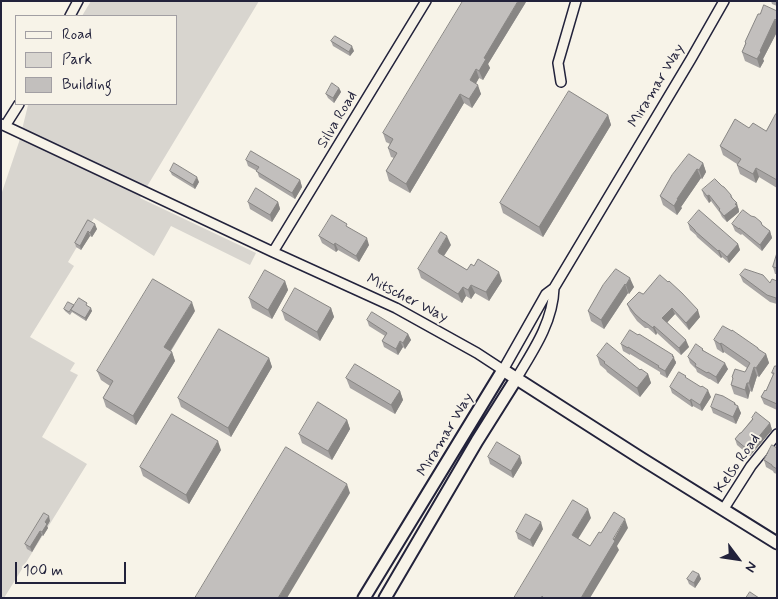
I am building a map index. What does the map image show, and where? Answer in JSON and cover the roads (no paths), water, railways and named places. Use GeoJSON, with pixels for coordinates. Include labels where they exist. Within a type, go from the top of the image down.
{"type":"FeatureCollection","features":[{"type":"Feature","properties":{"kind":"main road","name":"Mitscher Way"},"geometry":{"type":"LineString","coordinates":[[503,370],[723,510],[777,542]]}},
{"type":"Feature","properties":{"kind":"main road","name":"Miramar Way"},"geometry":{"type":"LineString","coordinates":[[364,598],[503,370]]}},
{"type":"Feature","properties":{"kind":"main road","name":"Miramar Way"},"geometry":{"type":"LineString","coordinates":[[385,598],[516,379]]}},
{"type":"Feature","properties":{"kind":"street"},"geometry":{"type":"LineString","coordinates":[[71,15],[78,1]]}},
{"type":"Feature","properties":{"kind":"street","name":"Silva Road"},"geometry":{"type":"LineString","coordinates":[[274,252],[426,1]]}},
{"type":"Feature","properties":{"kind":"street"},"geometry":{"type":"LineString","coordinates":[[561,82],[558,63],[576,1]]}},
{"type":"Feature","properties":{"kind":"street","name":"Miramar Way"},"geometry":{"type":"LineString","coordinates":[[503,370],[546,294],[554,288],[724,1]]}},
{"type":"Feature","properties":{"kind":"street"},"geometry":{"type":"LineString","coordinates":[[3,125],[17,105]]}},
{"type":"Feature","properties":{"kind":"street","name":"Mitscher Way"},"geometry":{"type":"LineString","coordinates":[[3,125],[396,308],[477,353],[503,370]]}},
{"type":"Feature","properties":{"kind":"street","name":"Miramar Way"},"geometry":{"type":"LineString","coordinates":[[516,379],[542,336],[554,288]]}},
{"type":"Feature","properties":{"kind":"street","name":"Kelso Road"},"geometry":{"type":"LineString","coordinates":[[723,510],[751,466],[777,434]]}}]}
